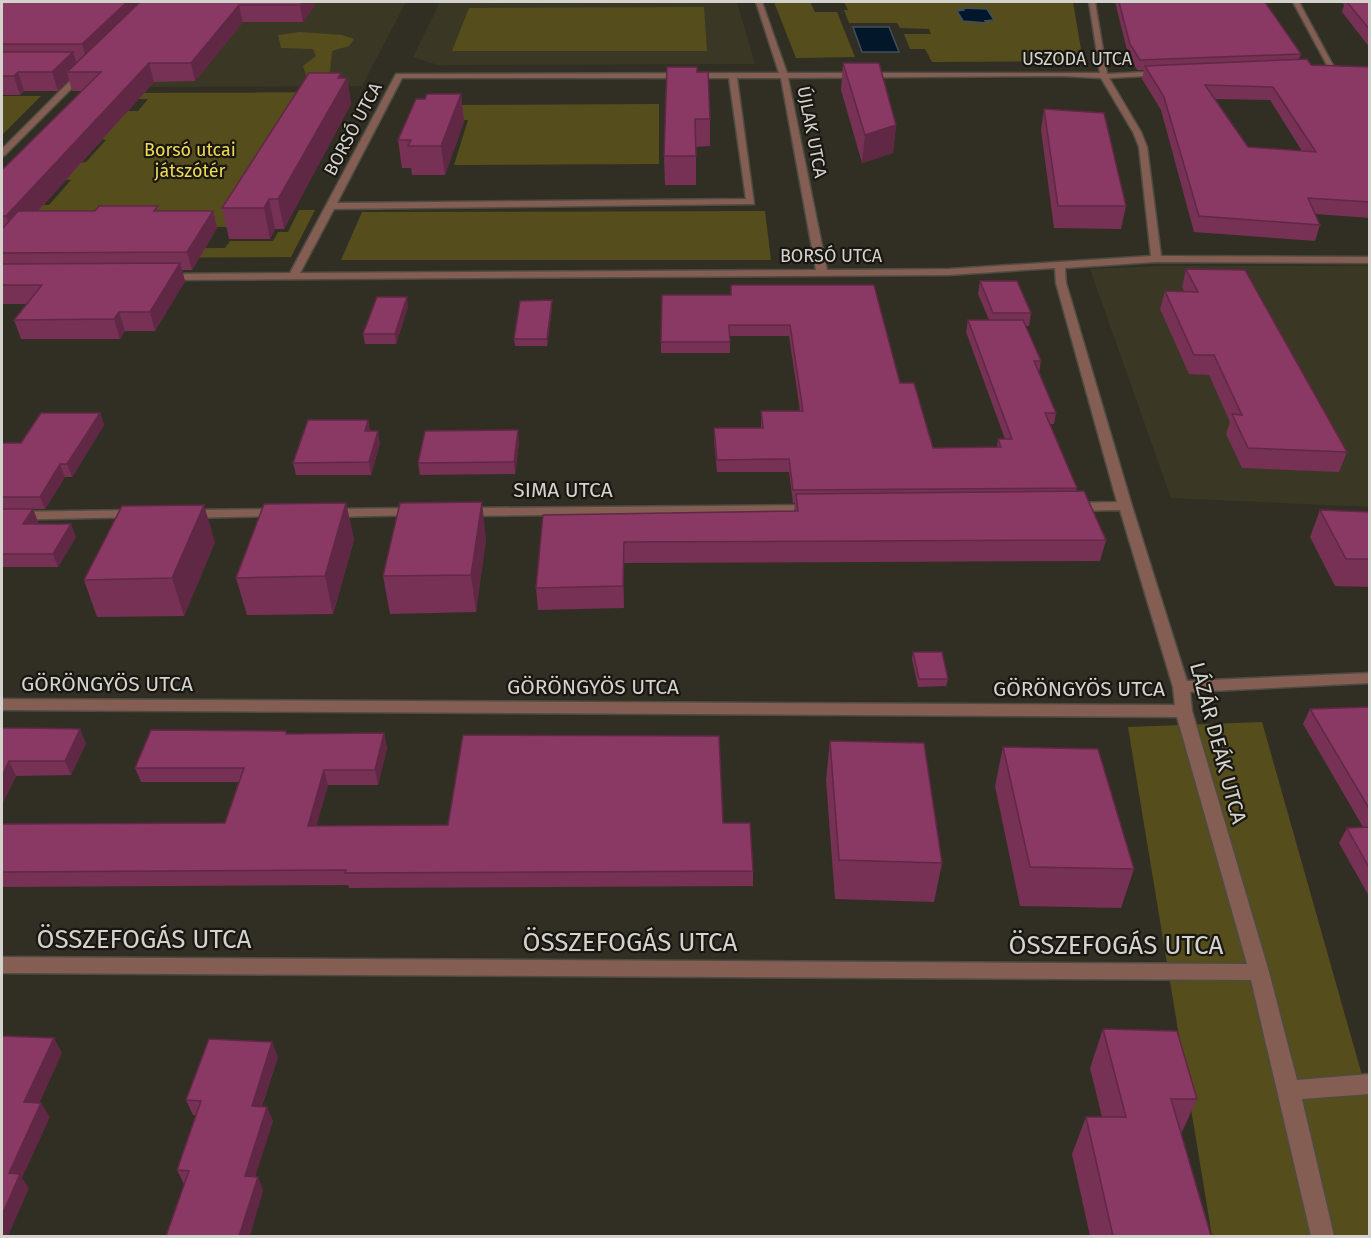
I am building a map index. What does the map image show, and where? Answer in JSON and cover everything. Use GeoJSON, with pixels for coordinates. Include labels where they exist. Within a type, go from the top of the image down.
{"type":"FeatureCollection","features":[{"type":"Feature","properties":{"kind":"street","name":"ÚJLAK UTCA"},"geometry":{"type":"LineString","coordinates":[[759,2],[784,76],[822,272]]}},
{"type":"Feature","properties":{"kind":"street"},"geometry":{"type":"LineString","coordinates":[[1092,2],[1104,76],[1137,132],[1143,147],[1156,260]]}},
{"type":"Feature","properties":{"kind":"street"},"geometry":{"type":"LineString","coordinates":[[1296,2],[1332,67]]}},
{"type":"Feature","properties":{"kind":"street"},"geometry":{"type":"LineString","coordinates":[[2,153],[90,66],[79,66]]}},
{"type":"Feature","properties":{"kind":"street"},"geometry":{"type":"LineString","coordinates":[[1321,67],[1341,67]]}},
{"type":"Feature","properties":{"kind":"street","name":"USZODA UTCA"},"geometry":{"type":"LineString","coordinates":[[784,76],[1062,74],[1104,76],[1172,73]]}},
{"type":"Feature","properties":{"kind":"street","name":"BORSÓ UTCA"},"geometry":{"type":"LineString","coordinates":[[293,277],[399,76],[784,76]]}},
{"type":"Feature","properties":{"kind":"street","name":"BORSÓ UTCA"},"geometry":{"type":"LineString","coordinates":[[331,206],[751,202],[733,76]]}},
{"type":"Feature","properties":{"kind":"street","name":"BORSÓ UTCA"},"geometry":{"type":"LineString","coordinates":[[153,277],[949,272],[1156,260],[1370,260]]}},
{"type":"Feature","properties":{"kind":"street","name":"LÁZÁR DEÁK UTCA"},"geometry":{"type":"LineString","coordinates":[[1060,264],[1061,283],[1125,506],[1181,687],[1184,711],[1259,972],[1323,1236]]}},
{"type":"Feature","properties":{"kind":"street"},"geometry":{"type":"LineString","coordinates":[[1053,507],[1125,506]]}},
{"type":"Feature","properties":{"kind":"street","name":"SIMA UTCA"},"geometry":{"type":"LineString","coordinates":[[456,512],[826,509]]}},
{"type":"Feature","properties":{"kind":"street"},"geometry":{"type":"LineString","coordinates":[[312,513],[432,512]]}},
{"type":"Feature","properties":{"kind":"street"},"geometry":{"type":"LineString","coordinates":[[2,516],[288,513]]}},
{"type":"Feature","properties":{"kind":"street"},"geometry":{"type":"LineString","coordinates":[[1181,687],[1370,678]]}},
{"type":"Feature","properties":{"kind":"street","name":"GÖRÖNGYÖS UTCA"},"geometry":{"type":"LineString","coordinates":[[2,705],[1184,711]]}},
{"type":"Feature","properties":{"kind":"street","name":"ÖSSZEFOGÁS UTCA"},"geometry":{"type":"LineString","coordinates":[[2,965],[1259,972]]}},
{"type":"Feature","properties":{"kind":"street"},"geometry":{"type":"LineString","coordinates":[[1289,1090],[1370,1084]]}},
{"type":"Feature","properties":{"kind":"shaded area"},"geometry":{"type":"Polygon","coordinates":[[[192,2],[406,2],[362,86],[120,87],[192,2]]]}},
{"type":"Feature","properties":{"kind":"shaded area"},"geometry":{"type":"Polygon","coordinates":[[[440,2],[737,2],[755,64],[438,65],[413,57],[440,2]]]}},
{"type":"Feature","properties":{"kind":"shaded area"},"geometry":{"type":"Polygon","coordinates":[[[1161,266],[1369,266],[1369,507],[1171,498],[1090,269],[1161,266]]]}},
{"type":"Feature","properties":{"kind":"green space"},"geometry":{"type":"Polygon","coordinates":[[[774,2],[810,2],[815,12],[837,12],[855,57],[796,58],[774,2]]]}},
{"type":"Feature","properties":{"kind":"green space"},"geometry":{"type":"Polygon","coordinates":[[[844,2],[1073,2],[1083,61],[932,62],[925,49],[910,49],[904,34],[931,34],[929,29],[900,28],[897,23],[849,23],[844,10],[848,10],[844,2]]]}},
{"type":"Feature","properties":{"kind":"green space"},"geometry":{"type":"Polygon","coordinates":[[[704,7],[707,51],[452,51],[469,8],[704,7]]]}},
{"type":"Feature","properties":{"kind":"green space"},"geometry":{"type":"Polygon","coordinates":[[[300,32],[342,35],[354,39],[349,46],[332,51],[330,71],[327,75],[307,78],[303,66],[316,56],[313,49],[281,48],[278,35],[300,32]]]}},
{"type":"Feature","properties":{"kind":"green space","name":"Borsó utcai játszótér"},"geometry":{"type":"Polygon","coordinates":[[[350,92],[234,227],[31,226],[40,205],[49,205],[71,180],[62,179],[77,163],[86,162],[106,140],[101,139],[126,111],[138,111],[148,99],[105,99],[111,93],[350,92]]]}},
{"type":"Feature","properties":{"kind":"green space"},"geometry":{"type":"Polygon","coordinates":[[[2,96],[41,96],[2,135],[2,96]]]}},
{"type":"Feature","properties":{"kind":"green space"},"geometry":{"type":"Polygon","coordinates":[[[659,104],[659,164],[454,165],[468,120],[449,120],[454,105],[659,104]]]}},
{"type":"Feature","properties":{"kind":"green space"},"geometry":{"type":"Polygon","coordinates":[[[299,210],[315,210],[291,257],[89,258],[85,263],[2,263],[2,249],[225,248],[230,241],[273,241],[278,232],[288,232],[299,210]]]}},
{"type":"Feature","properties":{"kind":"green space"},"geometry":{"type":"Polygon","coordinates":[[[765,211],[771,260],[341,260],[362,212],[765,211]]]}},
{"type":"Feature","properties":{"kind":"green space"},"geometry":{"type":"Polygon","coordinates":[[[10,238],[2,249],[2,239],[10,238]]]}},
{"type":"Feature","properties":{"kind":"green space"},"geometry":{"type":"Polygon","coordinates":[[[1262,722],[1369,1100],[1369,1236],[1212,1236],[1128,727],[1262,722]]]}},
{"type":"Feature","properties":{"kind":"water"},"geometry":{"type":"Polygon","coordinates":[[[963,8],[987,9],[994,20],[985,21],[986,23],[963,21],[957,11],[964,10],[963,8]]]}},
{"type":"Feature","properties":{"kind":"water"},"geometry":{"type":"Polygon","coordinates":[[[853,27],[889,27],[899,52],[862,52],[853,27]]]}},
{"type":"Feature","properties":{"kind":"building"},"geometry":{"type":"Polygon","coordinates":[[[2,2],[127,2],[82,44],[2,44],[2,2]]]}},
{"type":"Feature","properties":{"kind":"building"},"geometry":{"type":"Polygon","coordinates":[[[140,2],[303,2],[300,5],[239,5],[191,63],[149,63],[6,216],[2,216],[2,170],[101,72],[67,72],[140,2]]]}},
{"type":"Feature","properties":{"kind":"building"},"geometry":{"type":"Polygon","coordinates":[[[1119,2],[1265,2],[1301,54],[1140,60],[1130,44],[1119,2]]]}},
{"type":"Feature","properties":{"kind":"building"},"geometry":{"type":"Polygon","coordinates":[[[1347,2],[1370,2],[1370,30],[1347,2]]]}},
{"type":"Feature","properties":{"kind":"building"},"geometry":{"type":"Polygon","coordinates":[[[2,52],[73,52],[52,72],[18,72],[14,76],[2,76],[2,52]]]}},
{"type":"Feature","properties":{"kind":"building"},"geometry":{"type":"Polygon","coordinates":[[[1307,59],[1311,65],[1370,67],[1370,202],[1308,198],[1320,225],[1199,216],[1164,97],[1145,66],[1307,59]],[[1205,85],[1248,147],[1316,152],[1273,87],[1205,85]]]}},
{"type":"Feature","properties":{"kind":"building"},"geometry":{"type":"Polygon","coordinates":[[[843,63],[879,63],[896,125],[865,135],[843,63]]]}},
{"type":"Feature","properties":{"kind":"building"},"geometry":{"type":"Polygon","coordinates":[[[667,67],[697,67],[697,72],[708,72],[710,119],[695,119],[696,156],[664,156],[667,67]]]}},
{"type":"Feature","properties":{"kind":"building"},"geometry":{"type":"Polygon","coordinates":[[[309,73],[341,73],[338,78],[347,78],[278,199],[269,199],[264,208],[222,208],[309,73]]]}},
{"type":"Feature","properties":{"kind":"building"},"geometry":{"type":"Polygon","coordinates":[[[427,94],[461,94],[441,146],[408,146],[411,140],[398,140],[416,99],[425,99],[427,94]]]}},
{"type":"Feature","properties":{"kind":"building"},"geometry":{"type":"Polygon","coordinates":[[[1044,109],[1104,113],[1126,206],[1058,206],[1044,109]]]}},
{"type":"Feature","properties":{"kind":"building"},"geometry":{"type":"Polygon","coordinates":[[[99,206],[158,206],[154,211],[213,211],[187,252],[2,253],[2,229],[18,211],[95,211],[99,206]]]}},
{"type":"Feature","properties":{"kind":"building"},"geometry":{"type":"Polygon","coordinates":[[[180,263],[150,312],[119,312],[114,319],[14,320],[42,285],[2,285],[2,264],[180,263]]]}},
{"type":"Feature","properties":{"kind":"building"},"geometry":{"type":"Polygon","coordinates":[[[1186,269],[1245,270],[1347,452],[1248,448],[1232,414],[1242,415],[1214,355],[1194,355],[1165,291],[1198,292],[1186,269]]]}},
{"type":"Feature","properties":{"kind":"building"},"geometry":{"type":"Polygon","coordinates":[[[980,281],[1017,281],[1031,313],[993,313],[980,281]]]}},
{"type":"Feature","properties":{"kind":"building"},"geometry":{"type":"Polygon","coordinates":[[[731,285],[874,285],[900,383],[914,383],[933,448],[1001,447],[998,439],[1012,439],[968,320],[1023,320],[1041,361],[1034,361],[1056,413],[1045,413],[1077,488],[793,490],[789,459],[717,460],[714,428],[763,428],[761,411],[803,411],[790,325],[729,325],[730,342],[661,342],[662,295],[731,295],[731,285]]]}},
{"type":"Feature","properties":{"kind":"building"},"geometry":{"type":"Polygon","coordinates":[[[377,297],[407,297],[395,334],[363,334],[377,297]]]}},
{"type":"Feature","properties":{"kind":"building"},"geometry":{"type":"Polygon","coordinates":[[[552,300],[547,339],[514,339],[520,301],[552,300]]]}},
{"type":"Feature","properties":{"kind":"building"},"geometry":{"type":"Polygon","coordinates":[[[41,413],[100,413],[67,464],[60,464],[40,497],[2,497],[2,443],[21,443],[41,413]]]}},
{"type":"Feature","properties":{"kind":"building"},"geometry":{"type":"Polygon","coordinates":[[[308,420],[368,420],[365,431],[378,431],[369,462],[293,463],[308,420]]]}},
{"type":"Feature","properties":{"kind":"building"},"geometry":{"type":"Polygon","coordinates":[[[518,430],[514,462],[418,463],[425,431],[518,430]]]}},
{"type":"Feature","properties":{"kind":"building"},"geometry":{"type":"Polygon","coordinates":[[[1084,491],[1106,540],[624,542],[623,586],[536,588],[543,515],[798,511],[796,494],[1084,491]]]}},
{"type":"Feature","properties":{"kind":"building"},"geometry":{"type":"Polygon","coordinates":[[[482,502],[471,575],[383,576],[400,503],[482,502]]]}},
{"type":"Feature","properties":{"kind":"building"},"geometry":{"type":"Polygon","coordinates":[[[346,503],[325,576],[236,578],[264,504],[346,503]]]}},
{"type":"Feature","properties":{"kind":"building"},"geometry":{"type":"Polygon","coordinates":[[[204,505],[172,578],[84,580],[122,506],[204,505]]]}},
{"type":"Feature","properties":{"kind":"building"},"geometry":{"type":"Polygon","coordinates":[[[2,509],[33,509],[23,524],[71,524],[53,554],[2,554],[2,509]]]}},
{"type":"Feature","properties":{"kind":"building"},"geometry":{"type":"Polygon","coordinates":[[[1320,510],[1370,512],[1370,559],[1346,559],[1320,510]]]}},
{"type":"Feature","properties":{"kind":"building"},"geometry":{"type":"Polygon","coordinates":[[[913,652],[942,652],[948,679],[919,679],[913,652]]]}},
{"type":"Feature","properties":{"kind":"building"},"geometry":{"type":"Polygon","coordinates":[[[1370,707],[1370,810],[1310,709],[1370,707]]]}},
{"type":"Feature","properties":{"kind":"building"},"geometry":{"type":"Polygon","coordinates":[[[2,728],[80,729],[65,761],[9,761],[2,776],[2,728]]]}},
{"type":"Feature","properties":{"kind":"building"},"geometry":{"type":"Polygon","coordinates":[[[151,730],[286,731],[286,734],[384,733],[375,770],[324,770],[308,826],[448,825],[463,735],[719,736],[723,823],[750,823],[753,871],[2,872],[2,824],[225,823],[244,768],[135,768],[151,730]]]}},
{"type":"Feature","properties":{"kind":"building"},"geometry":{"type":"Polygon","coordinates":[[[830,741],[924,743],[942,863],[839,860],[830,741]]]}},
{"type":"Feature","properties":{"kind":"building"},"geometry":{"type":"Polygon","coordinates":[[[1003,747],[1098,749],[1134,869],[1030,867],[1003,747]]]}},
{"type":"Feature","properties":{"kind":"building"},"geometry":{"type":"Polygon","coordinates":[[[1370,827],[1370,869],[1347,828],[1370,827]]]}},
{"type":"Feature","properties":{"kind":"building"},"geometry":{"type":"Polygon","coordinates":[[[1103,1029],[1177,1031],[1197,1099],[1171,1099],[1211,1236],[1113,1236],[1086,1117],[1126,1117],[1103,1029]]]}},
{"type":"Feature","properties":{"kind":"building"},"geometry":{"type":"Polygon","coordinates":[[[2,1036],[54,1038],[24,1102],[41,1103],[9,1173],[20,1174],[2,1215],[2,1036]]]}},
{"type":"Feature","properties":{"kind":"building"},"geometry":{"type":"Polygon","coordinates":[[[209,1039],[272,1042],[252,1106],[267,1107],[245,1176],[258,1177],[239,1236],[166,1236],[189,1171],[177,1170],[201,1101],[186,1100],[209,1039]]]}}]}
